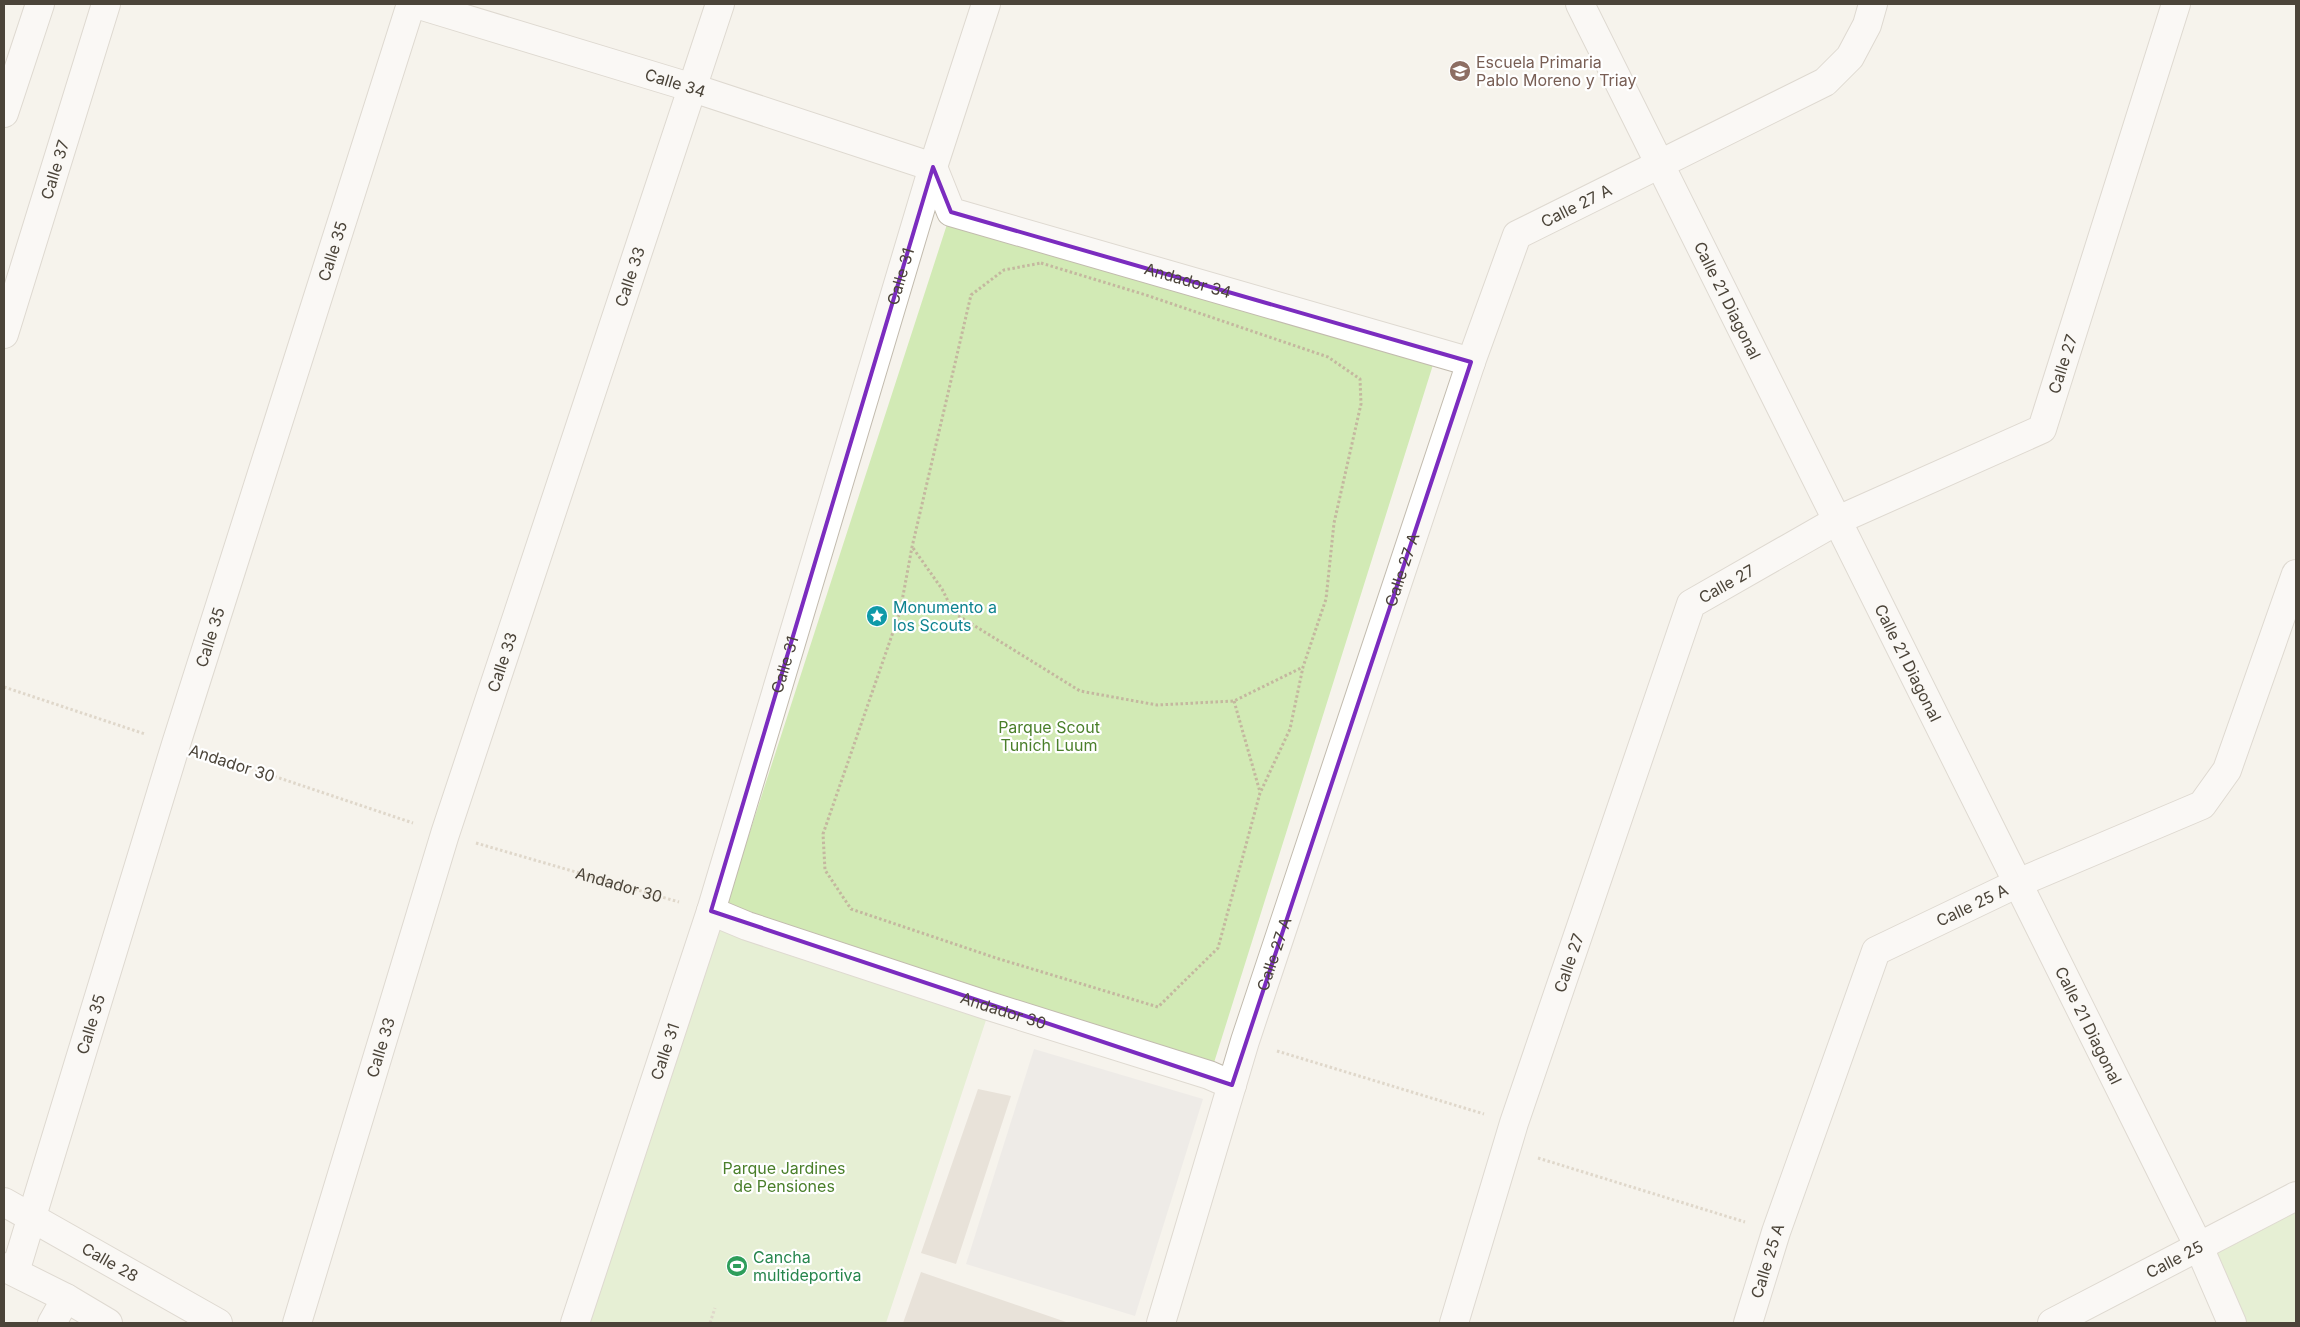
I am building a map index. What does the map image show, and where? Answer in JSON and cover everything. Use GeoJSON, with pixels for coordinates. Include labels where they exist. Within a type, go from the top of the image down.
{"type":"FeatureCollection","features":[{"type":"Feature","properties":{"kind":"street"},"geometry":{"type":"LineString","coordinates":[[4,114],[40,4]]}},
{"type":"Feature","properties":{"kind":"street","name":"Calle 37"},"geometry":{"type":"LineString","coordinates":[[4,334],[106,4]]}},
{"type":"Feature","properties":{"kind":"street","name":"Calle 35"},"geometry":{"type":"LineString","coordinates":[[9,1270],[31,1217],[176,744],[411,4]]}},
{"type":"Feature","properties":{"kind":"street","name":"Calle 34"},"geometry":{"type":"LineString","coordinates":[[416,4],[693,88],[933,167]]}},
{"type":"Feature","properties":{"kind":"street","name":"Calle 33"},"geometry":{"type":"LineString","coordinates":[[297,1323],[445,834],[720,4]]}},
{"type":"Feature","properties":{"kind":"street","name":"Calle 31"},"geometry":{"type":"LineString","coordinates":[[575,1323],[711,911],[933,167],[986,4]]}},
{"type":"Feature","properties":{"kind":"street","name":"Calle 21 Diagonal"},"geometry":{"type":"LineString","coordinates":[[1580,4],[2199,1247],[2232,1323]]}},
{"type":"Feature","properties":{"kind":"street","name":"Calle 27 A"},"geometry":{"type":"LineString","coordinates":[[1161,1323],[1245,1041],[1472,362],[1518,235],[1825,82],[1850,57],[1866,25],[1873,4]]}},
{"type":"Feature","properties":{"kind":"street","name":"Calle 27"},"geometry":{"type":"LineString","coordinates":[[1454,1323],[1514,1123],[1691,604],[1838,520],[2042,429],[2176,4]]}},
{"type":"Feature","properties":{"kind":"street","name":"Andador 34"},"geometry":{"type":"LineString","coordinates":[[933,167],[951,212],[1472,362]]}},
{"type":"Feature","properties":{"kind":"street","name":"Calle 25 A"},"geometry":{"type":"LineString","coordinates":[[1748,1323],[1776,1232],[1876,951],[2018,883],[2202,805],[2227,770],[2296,574]]}},
{"type":"Feature","properties":{"kind":"street","name":"Andador 30"},"geometry":{"type":"LineString","coordinates":[[711,911],[747,926],[989,1006],[1209,1075],[1232,1085]]}},
{"type":"Feature","properties":{"kind":"street","name":"Calle 25"},"geometry":{"type":"LineString","coordinates":[[2052,1323],[2296,1196]]}},
{"type":"Feature","properties":{"kind":"street","name":"Calle 28"},"geometry":{"type":"LineString","coordinates":[[4,1202],[218,1323]]}},
{"type":"Feature","properties":{"kind":"street"},"geometry":{"type":"LineString","coordinates":[[9,1270],[66,1298],[108,1323]]}},
{"type":"Feature","properties":{"kind":"street"},"geometry":{"type":"LineString","coordinates":[[52,1323],[66,1298]]}},
{"type":"Feature","properties":{"kind":"path"},"geometry":{"type":"LineString","coordinates":[[1041,263],[1328,357],[1360,379],[1361,404],[1334,524],[1326,599],[1304,667],[1290,729],[1260,792],[1218,948],[1158,1007],[996,958],[852,908],[825,870],[824,834],[900,612],[912,547],[971,295],[1004,270],[1041,263]]}},
{"type":"Feature","properties":{"kind":"path"},"geometry":{"type":"LineString","coordinates":[[912,547],[942,589],[954,613]]}},
{"type":"Feature","properties":{"kind":"path"},"geometry":{"type":"LineString","coordinates":[[900,612],[918,606],[954,613],[1080,691],[1157,705],[1234,701],[1304,667]]}},
{"type":"Feature","properties":{"kind":"path","name":"Andador 30"},"geometry":{"type":"LineString","coordinates":[[4,687],[445,834],[711,911]]}},
{"type":"Feature","properties":{"kind":"path"},"geometry":{"type":"LineString","coordinates":[[1234,701],[1260,792]]}},
{"type":"Feature","properties":{"kind":"path"},"geometry":{"type":"LineString","coordinates":[[1245,1041],[1514,1123]]}},
{"type":"Feature","properties":{"kind":"path"},"geometry":{"type":"LineString","coordinates":[[1506,1148],[1776,1232]]}},
{"type":"Feature","properties":{"kind":"path"},"geometry":{"type":"LineString","coordinates":[[710,1323],[715,1308]]}},
{"type":"Feature","properties":{"kind":"highlighted area"},"geometry":{"type":"Polygon","coordinates":[[[933,167],[951,212],[1471,362],[1232,1085],[711,911],[933,167]]]}},
{"type":"Feature","properties":{"kind":"green space","name":"Parque Scout Tunich Luum"},"geometry":{"type":"Polygon","coordinates":[[[951,212],[1437,352],[1207,1085],[987,1017],[886,1323],[585,1323],[717,933],[951,212]]]}},
{"type":"Feature","properties":{"kind":"green space"},"geometry":{"type":"Polygon","coordinates":[[[2296,1209],[2296,1323],[2246,1323],[2215,1252],[2296,1209]]]}},
{"type":"Feature","properties":{"kind":"shaded area"},"geometry":{"type":"Polygon","coordinates":[[[1034,1049],[1203,1099],[1135,1316],[966,1264],[1034,1049]]]}},
{"type":"Feature","properties":{"kind":"building"},"geometry":{"type":"Polygon","coordinates":[[[978,1089],[1011,1096],[956,1264],[921,1253],[978,1089]]]}},
{"type":"Feature","properties":{"kind":"building"},"geometry":{"type":"Polygon","coordinates":[[[921,1272],[1069,1323],[903,1323],[921,1272]]]}},
{"type":"Feature","properties":{"kind":"place","name":"Escuela Primaria Pablo Moreno y Triay"},"geometry":{"type":"Point","coordinates":[1460,71]}},
{"type":"Feature","properties":{"kind":"place","name":"Monumento a los Scouts"},"geometry":{"type":"Point","coordinates":[877,616]}},
{"type":"Feature","properties":{"kind":"place","name":"Cancha multideportiva"},"geometry":{"type":"Point","coordinates":[737,1266]}},
{"type":"Feature","properties":{"kind":"park label","name":"Parque Jardines de Pensiones"},"geometry":{"type":"Point","coordinates":[784,1177]}}]}
